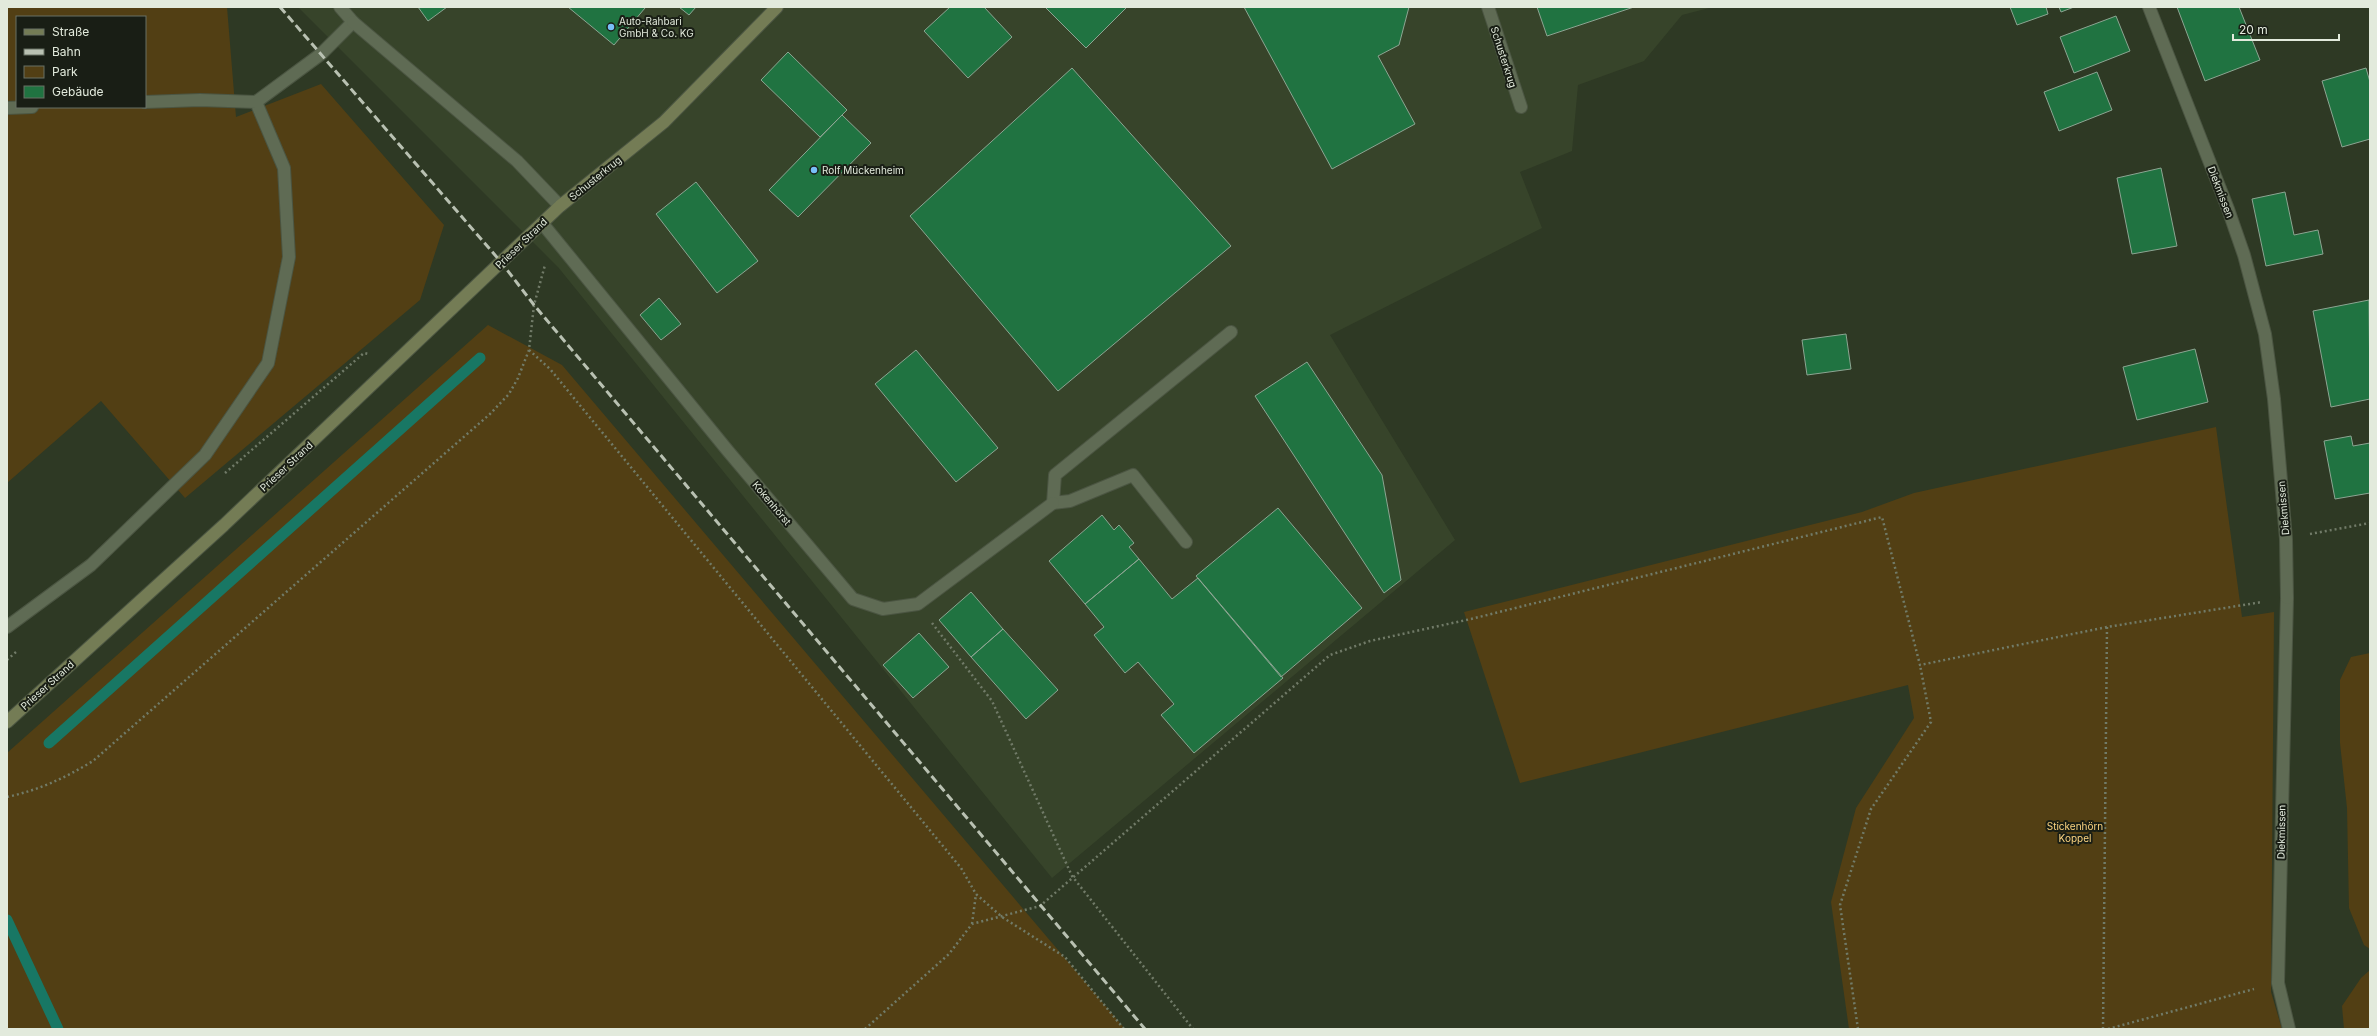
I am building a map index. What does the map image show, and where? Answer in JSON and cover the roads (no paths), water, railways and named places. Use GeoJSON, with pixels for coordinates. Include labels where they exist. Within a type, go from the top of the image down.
{"type":"FeatureCollection","features":[{"type":"Feature","properties":{"kind":"street","name":"Schusterkrug"},"geometry":{"type":"LineString","coordinates":[[340,7],[353,22],[517,161],[560,206],[664,122],[777,7]]}},
{"type":"Feature","properties":{"kind":"street","name":"Schusterkrug"},"geometry":{"type":"LineString","coordinates":[[1488,7],[1520,107]]}},
{"type":"Feature","properties":{"kind":"street","name":"Diekmissen"},"geometry":{"type":"LineString","coordinates":[[2149,7],[2233,222],[2244,255],[2265,334],[2274,399],[2286,539],[2287,598],[2278,982],[2289,1029]]}},
{"type":"Feature","properties":{"kind":"street"},"geometry":{"type":"LineString","coordinates":[[146,102],[200,100],[256,102],[321,54],[353,22]]}},
{"type":"Feature","properties":{"kind":"street"},"geometry":{"type":"LineString","coordinates":[[7,627],[91,566],[205,455],[268,363],[289,257],[284,168],[256,102]]}},
{"type":"Feature","properties":{"kind":"street","name":"Prieser Strand"},"geometry":{"type":"LineString","coordinates":[[7,722],[224,525],[560,206]]}},
{"type":"Feature","properties":{"kind":"street","name":"Kokenhörst"},"geometry":{"type":"LineString","coordinates":[[542,223],[728,451],[853,599],[883,610],[918,604],[1053,503]]}},
{"type":"Feature","properties":{"kind":"street"},"geometry":{"type":"LineString","coordinates":[[1186,542],[1133,475],[1070,500],[1053,503],[1055,475],[1231,332]]}},
{"type":"Feature","properties":{"kind":"waterway"},"geometry":{"type":"LineString","coordinates":[[49,743],[480,358]]}},
{"type":"Feature","properties":{"kind":"waterway"},"geometry":{"type":"LineString","coordinates":[[7,920],[58,1029]]}},
{"type":"Feature","properties":{"kind":"railway"},"geometry":{"type":"LineString","coordinates":[[280,7],[501,262],[534,305],[1145,1029]]}},
{"type":"Feature","properties":{"kind":"place","name":"Auto-Rahbari GmbH & Co. KG"},"geometry":{"type":"Point","coordinates":[611,27]}},
{"type":"Feature","properties":{"kind":"place","name":"Rolf Mückenheim"},"geometry":{"type":"Point","coordinates":[814,170]}},
{"type":"Feature","properties":{"kind":"park label","name":"Stickenhörn Koppel"},"geometry":{"type":"Point","coordinates":[2075,832]}}]}
